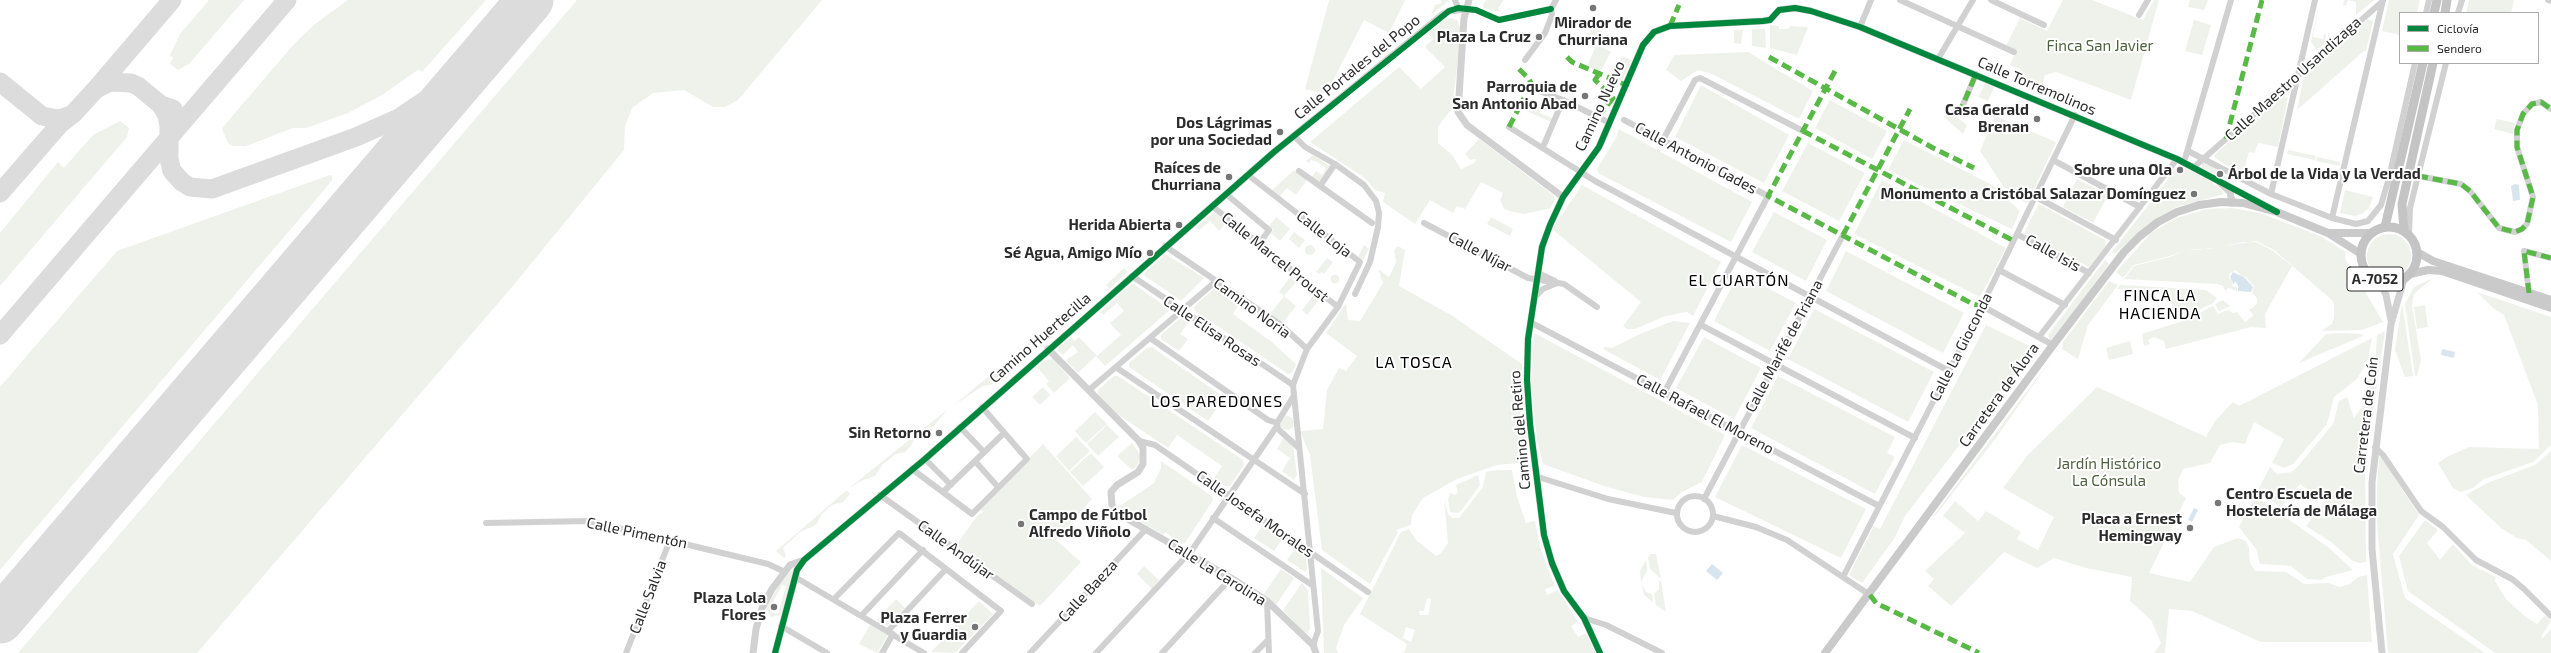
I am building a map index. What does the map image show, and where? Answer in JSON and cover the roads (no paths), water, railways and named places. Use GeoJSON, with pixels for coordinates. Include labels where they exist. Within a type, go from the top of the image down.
{"type":"FeatureCollection","features":[{"type":"Feature","properties":{"kind":"main road"},"geometry":{"type":"LineString","coordinates":[[2434,12],[2437,0]]}},
{"type":"Feature","properties":{"kind":"main road"},"geometry":{"type":"LineString","coordinates":[[2445,12],[2448,0]]}},
{"type":"Feature","properties":{"kind":"main road"},"geometry":{"type":"LineString","coordinates":[[2385,227],[2422,64]]}},
{"type":"Feature","properties":{"kind":"main road"},"geometry":{"type":"LineString","coordinates":[[2372,233],[2385,227],[2406,233],[2402,204],[2433,64]]}},
{"type":"Feature","properties":{"kind":"main road","name":"A-7052"},"geometry":{"type":"LineString","coordinates":[[2232,203],[2243,203],[2277,212]]}},
{"type":"Feature","properties":{"kind":"main road","name":"Carretera de Álora"},"geometry":{"type":"LineString","coordinates":[[1825,653],[1870,595],[2053,345],[2124,252],[2140,236],[2158,222],[2178,212],[2199,206],[2232,203]]}},
{"type":"Feature","properties":{"kind":"main road","name":"Calle Torremolinos"},"geometry":{"type":"LineString","coordinates":[[2277,212],[2328,233],[2361,254]]}},
{"type":"Feature","properties":{"kind":"main road","name":"Calle Torremolinos"},"geometry":{"type":"LineString","coordinates":[[2328,233],[2372,233]]}},
{"type":"Feature","properties":{"kind":"main road","name":"A-7052"},"geometry":{"type":"LineString","coordinates":[[2372,233],[2366,238],[2361,254],[2366,271],[2380,282],[2392,283],[2407,276],[2414,267],[2417,252],[2406,233]]}},
{"type":"Feature","properties":{"kind":"main road"},"geometry":{"type":"LineString","coordinates":[[2417,252],[2433,261],[2551,300]]}},
{"type":"Feature","properties":{"kind":"main road"},"geometry":{"type":"LineString","coordinates":[[2407,276],[2428,270],[2442,271],[2551,308]]}},
{"type":"Feature","properties":{"kind":"street"},"geometry":{"type":"LineString","coordinates":[[1455,0],[1462,8],[1476,10],[1499,20],[1551,9]]}},
{"type":"Feature","properties":{"kind":"street"},"geometry":{"type":"LineString","coordinates":[[1469,0],[1462,8],[1458,112],[1467,125],[1563,197]]}},
{"type":"Feature","properties":{"kind":"street"},"geometry":{"type":"LineString","coordinates":[[1525,60],[1545,33],[1552,15],[1551,9],[1556,0]]}},
{"type":"Feature","properties":{"kind":"street"},"geometry":{"type":"LineString","coordinates":[[1860,26],[1872,0]]}},
{"type":"Feature","properties":{"kind":"street"},"geometry":{"type":"LineString","coordinates":[[1900,0],[2014,52]]}},
{"type":"Feature","properties":{"kind":"street"},"geometry":{"type":"LineString","coordinates":[[1938,59],[1973,0]]}},
{"type":"Feature","properties":{"kind":"street"},"geometry":{"type":"LineString","coordinates":[[1991,0],[2044,25]]}},
{"type":"Feature","properties":{"kind":"street"},"geometry":{"type":"LineString","coordinates":[[2139,15],[2148,0]]}},
{"type":"Feature","properties":{"kind":"street","name":"Carretera de Álora"},"geometry":{"type":"LineString","coordinates":[[2039,337],[2116,240],[2140,207],[2188,151],[2231,0]]}},
{"type":"Feature","properties":{"kind":"street"},"geometry":{"type":"LineString","coordinates":[[2271,194],[2300,73],[2315,0]]}},
{"type":"Feature","properties":{"kind":"street"},"geometry":{"type":"LineString","coordinates":[[2332,218],[2383,0]]}},
{"type":"Feature","properties":{"kind":"street","name":"Calle Maestro Usandizaga"},"geometry":{"type":"LineString","coordinates":[[2204,158],[2383,0]]}},
{"type":"Feature","properties":{"kind":"street"},"geometry":{"type":"LineString","coordinates":[[2426,12],[2429,0]]}},
{"type":"Feature","properties":{"kind":"street"},"geometry":{"type":"LineString","coordinates":[[2458,12],[2462,0]]}},
{"type":"Feature","properties":{"kind":"street","name":"Calle Portales del Popo"},"geometry":{"type":"LineString","coordinates":[[1294,136],[1442,15],[1462,8]]}},
{"type":"Feature","properties":{"kind":"street","name":"Calle Torremolinos"},"geometry":{"type":"LineString","coordinates":[[1662,28],[1770,20],[1779,10],[1795,8],[1812,11],[1860,26],[2075,115],[2194,167],[2277,212]]}},
{"type":"Feature","properties":{"kind":"street","name":"Camino Nuevo"},"geometry":{"type":"LineString","coordinates":[[1563,197],[1599,147],[1642,45],[1662,28]]}},
{"type":"Feature","properties":{"kind":"street"},"geometry":{"type":"LineString","coordinates":[[2188,151],[2271,194],[2332,218],[2356,224],[2368,221],[2376,213],[2386,187],[2415,64]]}},
{"type":"Feature","properties":{"kind":"street"},"geometry":{"type":"LineString","coordinates":[[2406,233],[2410,208],[2446,64]]}},
{"type":"Feature","properties":{"kind":"street"},"geometry":{"type":"LineString","coordinates":[[1959,114],[1976,74]]}},
{"type":"Feature","properties":{"kind":"street"},"geometry":{"type":"LineString","coordinates":[[1663,140],[1696,80],[1700,78],[1803,131]]}},
{"type":"Feature","properties":{"kind":"street"},"geometry":{"type":"LineString","coordinates":[[1542,92],[1563,100],[1610,123]]}},
{"type":"Feature","properties":{"kind":"street"},"geometry":{"type":"LineString","coordinates":[[1543,147],[1563,100]]}},
{"type":"Feature","properties":{"kind":"street"},"geometry":{"type":"LineString","coordinates":[[2418,176],[2461,184],[2470,191],[2499,228],[2515,232],[2522,229],[2527,224],[2533,197],[2517,147],[2517,130],[2523,114],[2532,104],[2541,102],[2551,108]]}},
{"type":"Feature","properties":{"kind":"street","name":"Calle La Gioconda"},"geometry":{"type":"LineString","coordinates":[[1843,577],[1982,306],[2075,115]]}},
{"type":"Feature","properties":{"kind":"street","name":"Calle Antonio Gades"},"geometry":{"type":"LineString","coordinates":[[1624,120],[1768,196],[1736,257]]}},
{"type":"Feature","properties":{"kind":"street"},"geometry":{"type":"LineString","coordinates":[[1509,127],[1582,172],[1736,257],[1949,371]]}},
{"type":"Feature","properties":{"kind":"street"},"geometry":{"type":"LineString","coordinates":[[1294,136],[1305,147],[1335,164],[1364,185],[1376,201],[1379,213],[1370,262],[1355,294]]}},
{"type":"Feature","properties":{"kind":"street","name":"Camino Huertecilla"},"geometry":{"type":"LineString","coordinates":[[804,560],[925,459],[1165,246],[1294,136]]}},
{"type":"Feature","properties":{"kind":"street"},"geometry":{"type":"LineString","coordinates":[[2194,167],[2204,158]]}},
{"type":"Feature","properties":{"kind":"street"},"geometry":{"type":"LineString","coordinates":[[2053,160],[2140,207]]}},
{"type":"Feature","properties":{"kind":"street"},"geometry":{"type":"LineString","coordinates":[[1320,186],[1335,164]]}},
{"type":"Feature","properties":{"kind":"street"},"geometry":{"type":"LineString","coordinates":[[1299,171],[1372,223]]}},
{"type":"Feature","properties":{"kind":"street","name":"Calle Loja"},"geometry":{"type":"LineString","coordinates":[[1248,175],[1360,262],[1338,307]]}},
{"type":"Feature","properties":{"kind":"street"},"geometry":{"type":"LineString","coordinates":[[2214,178],[2230,192],[2232,203]]}},
{"type":"Feature","properties":{"kind":"street"},"geometry":{"type":"LineString","coordinates":[[2386,187],[2390,208]]}},
{"type":"Feature","properties":{"kind":"street"},"geometry":{"type":"LineString","coordinates":[[1226,194],[1269,230],[1259,244]]}},
{"type":"Feature","properties":{"kind":"street","name":"Camino del Retiro"},"geometry":{"type":"LineString","coordinates":[[1563,197],[1542,247],[1530,322],[1527,380],[1538,477],[1540,512],[1552,563],[1564,591],[1584,618],[1600,653]]}},
{"type":"Feature","properties":{"kind":"street"},"geometry":{"type":"LineString","coordinates":[[2036,197],[2116,240]]}},
{"type":"Feature","properties":{"kind":"street","name":"Calle Marcel Proust"},"geometry":{"type":"LineString","coordinates":[[1212,206],[1338,307]]}},
{"type":"Feature","properties":{"kind":"street","name":"Calle Níjar"},"geometry":{"type":"LineString","coordinates":[[1424,223],[1528,278],[1537,276],[1559,282]]}},
{"type":"Feature","properties":{"kind":"street","name":"Calle Isis"},"geometry":{"type":"LineString","coordinates":[[2017,234],[2089,273]]}},
{"type":"Feature","properties":{"kind":"street","name":"Calle Marifé de Triana"},"geometry":{"type":"LineString","coordinates":[[1704,498],[1811,297],[1842,235]]}},
{"type":"Feature","properties":{"kind":"street","name":"Camino Noria"},"geometry":{"type":"LineString","coordinates":[[1165,246],[1215,282],[1281,325],[1306,349]]}},
{"type":"Feature","properties":{"kind":"street"},"geometry":{"type":"LineString","coordinates":[[2529,293],[2524,251],[2551,258]]}},
{"type":"Feature","properties":{"kind":"street"},"geometry":{"type":"LineString","coordinates":[[1664,392],[1736,257]]}},
{"type":"Feature","properties":{"kind":"street"},"geometry":{"type":"LineString","coordinates":[[1999,270],[2065,305]]}},
{"type":"Feature","properties":{"kind":"street","name":"Calle Elisa Rosas"},"geometry":{"type":"LineString","coordinates":[[1132,276],[1293,385]]}},
{"type":"Feature","properties":{"kind":"street","name":"Carretera de Coín"},"geometry":{"type":"LineString","coordinates":[[2382,653],[2372,549],[2372,482],[2375,447],[2391,324],[2407,276]]}},
{"type":"Feature","properties":{"kind":"street"},"geometry":{"type":"LineString","coordinates":[[1089,390],[1117,368],[1181,309],[1215,282]]}},
{"type":"Feature","properties":{"kind":"street"},"geometry":{"type":"LineString","coordinates":[[1534,298],[1543,289],[1559,282],[1597,307]]}},
{"type":"Feature","properties":{"kind":"street","name":"Carretera de Coín"},"geometry":{"type":"LineString","coordinates":[[2380,282],[2386,295],[2391,324]]}},
{"type":"Feature","properties":{"kind":"street"},"geometry":{"type":"LineString","coordinates":[[1982,306],[2053,345]]}},
{"type":"Feature","properties":{"kind":"street"},"geometry":{"type":"LineString","coordinates":[[1316,653],[1313,644],[1318,631],[1312,585],[1311,551],[1296,427],[1293,385],[1306,349],[1338,307]]}},
{"type":"Feature","properties":{"kind":"street","name":"Calle Rafael El Moreno"},"geometry":{"type":"LineString","coordinates":[[1530,322],[1880,506]]}},
{"type":"Feature","properties":{"kind":"street"},"geometry":{"type":"LineString","coordinates":[[1701,325],[1915,438]]}},
{"type":"Feature","properties":{"kind":"street"},"geometry":{"type":"LineString","coordinates":[[1150,338],[1277,425],[1282,432],[1299,448]]}},
{"type":"Feature","properties":{"kind":"street"},"geometry":{"type":"LineString","coordinates":[[1048,349],[1139,441]]}},
{"type":"Feature","properties":{"kind":"street"},"geometry":{"type":"LineString","coordinates":[[1117,368],[1253,461],[1305,494]]}},
{"type":"Feature","properties":{"kind":"street"},"geometry":{"type":"LineString","coordinates":[[1096,653],[1188,554],[1253,461],[1277,425],[1281,415],[1293,397]]}},
{"type":"Feature","properties":{"kind":"street"},"geometry":{"type":"LineString","coordinates":[[912,469],[972,514],[1027,458],[982,407]]}},
{"type":"Feature","properties":{"kind":"street"},"geometry":{"type":"LineString","coordinates":[[1281,415],[1290,413],[1296,419]]}},
{"type":"Feature","properties":{"kind":"street"},"geometry":{"type":"LineString","coordinates":[[960,427],[984,452]]}},
{"type":"Feature","properties":{"kind":"street"},"geometry":{"type":"LineString","coordinates":[[1282,432],[1293,431],[1296,427]]}},
{"type":"Feature","properties":{"kind":"street"},"geometry":{"type":"LineString","coordinates":[[943,492],[1004,433]]}},
{"type":"Feature","properties":{"kind":"street","name":"Calle Josefa Morales"},"geometry":{"type":"LineString","coordinates":[[1139,441],[1155,445],[1311,551],[1368,592]]}},
{"type":"Feature","properties":{"kind":"street","name":"Calle La Carolina"},"geometry":{"type":"LineString","coordinates":[[1139,441],[1143,448],[1143,464],[1138,472],[1117,485],[1110,497],[1112,505],[1117,512],[1231,578],[1266,601],[1313,644]]}},
{"type":"Feature","properties":{"kind":"street"},"geometry":{"type":"LineString","coordinates":[[2375,447],[2383,455],[2420,511],[2443,526],[2476,560],[2512,579],[2551,616]]}},
{"type":"Feature","properties":{"kind":"street"},"geometry":{"type":"LineString","coordinates":[[925,459],[951,485]]}},
{"type":"Feature","properties":{"kind":"street"},"geometry":{"type":"LineString","coordinates":[[975,461],[998,487]]}},
{"type":"Feature","properties":{"kind":"street"},"geometry":{"type":"LineString","coordinates":[[1538,477],[1615,501],[1676,513]]}},
{"type":"Feature","properties":{"kind":"street","name":"Calle Andújar"},"geometry":{"type":"LineString","coordinates":[[880,495],[1032,604]]}},
{"type":"Feature","properties":{"kind":"street"},"geometry":{"type":"LineString","coordinates":[[1698,496],[1704,498],[1711,506],[1713,516],[1707,528],[1696,533],[1684,530],[1680,525],[1676,513],[1681,502],[1686,498],[1698,496]]}},
{"type":"Feature","properties":{"kind":"street"},"geometry":{"type":"LineString","coordinates":[[1713,516],[1756,528],[1786,540],[1870,595]]}},
{"type":"Feature","properties":{"kind":"street"},"geometry":{"type":"LineString","coordinates":[[1214,518],[1312,585]]}},
{"type":"Feature","properties":{"kind":"street","name":"Calle Pimentón"},"geometry":{"type":"LineString","coordinates":[[486,523],[589,521],[768,564],[784,571]]}},
{"type":"Feature","properties":{"kind":"street","name":"Calle Baeza"},"geometry":{"type":"LineString","coordinates":[[1030,653],[1146,529]]}},
{"type":"Feature","properties":{"kind":"street"},"geometry":{"type":"LineString","coordinates":[[834,599],[899,533],[1001,611],[962,653]]}},
{"type":"Feature","properties":{"kind":"street","name":"Calle Salvia"},"geometry":{"type":"LineString","coordinates":[[626,653],[670,540]]}},
{"type":"Feature","properties":{"kind":"street"},"geometry":{"type":"LineString","coordinates":[[862,615],[923,550]]}},
{"type":"Feature","properties":{"kind":"street"},"geometry":{"type":"LineString","coordinates":[[753,653],[756,629],[762,608],[784,571],[790,565],[804,560]]}},
{"type":"Feature","properties":{"kind":"street"},"geometry":{"type":"LineString","coordinates":[[775,653],[795,577],[804,560]]}},
{"type":"Feature","properties":{"kind":"street"},"geometry":{"type":"LineString","coordinates":[[882,653],[890,632],[946,568]]}},
{"type":"Feature","properties":{"kind":"street"},"geometry":{"type":"LineString","coordinates":[[795,577],[862,615],[924,653]]}},
{"type":"Feature","properties":{"kind":"street"},"geometry":{"type":"LineString","coordinates":[[1162,653],[1231,578]]}},
{"type":"Feature","properties":{"kind":"street"},"geometry":{"type":"LineString","coordinates":[[1266,601],[1269,653]]}},
{"type":"Feature","properties":{"kind":"street"},"geometry":{"type":"LineString","coordinates":[[1584,618],[1606,625],[1662,653]]}},
{"type":"Feature","properties":{"kind":"street"},"geometry":{"type":"LineString","coordinates":[[781,626],[826,653]]}},
{"type":"Feature","properties":{"kind":"street"},"geometry":{"type":"LineString","coordinates":[[1255,653],[1268,640]]}},
{"type":"Feature","properties":{"kind":"place","name":"Mirador de Churriana"},"geometry":{"type":"Point","coordinates":[1593,8]}},
{"type":"Feature","properties":{"kind":"place","name":"Plaza La Cruz"},"geometry":{"type":"Point","coordinates":[1539,37]}},
{"type":"Feature","properties":{"kind":"place","name":"Parroquia de San Antonio Abad"},"geometry":{"type":"Point","coordinates":[1585,96]}},
{"type":"Feature","properties":{"kind":"place","name":"Casa Gerald Brenan"},"geometry":{"type":"Point","coordinates":[2037,119]}},
{"type":"Feature","properties":{"kind":"place","name":"Dos Lágrimas por una Sociedad"},"geometry":{"type":"Point","coordinates":[1280,132]}},
{"type":"Feature","properties":{"kind":"place","name":"Sobre una Ola"},"geometry":{"type":"Point","coordinates":[2180,170]}},
{"type":"Feature","properties":{"kind":"place","name":"Árbol de la Vida y la Verdad"},"geometry":{"type":"Point","coordinates":[2220,174]}},
{"type":"Feature","properties":{"kind":"place","name":"Raíces de Churriana"},"geometry":{"type":"Point","coordinates":[1229,177]}},
{"type":"Feature","properties":{"kind":"place","name":"Monumento a Cristóbal Salazar Domínguez"},"geometry":{"type":"Point","coordinates":[2194,194]}},
{"type":"Feature","properties":{"kind":"place","name":"Herida Abierta"},"geometry":{"type":"Point","coordinates":[1179,225]}},
{"type":"Feature","properties":{"kind":"place","name":"Sé Agua, Amigo Mío"},"geometry":{"type":"Point","coordinates":[1150,253]}},
{"type":"Feature","properties":{"kind":"place","name":"Sin Retorno"},"geometry":{"type":"Point","coordinates":[939,433]}},
{"type":"Feature","properties":{"kind":"place","name":"Centro Escuela de Hostelería de Málaga"},"geometry":{"type":"Point","coordinates":[2218,503]}},
{"type":"Feature","properties":{"kind":"place","name":"Campo de Fútbol Alfredo Viñolo"},"geometry":{"type":"Point","coordinates":[1021,524]}},
{"type":"Feature","properties":{"kind":"place","name":"Placa a Ernest Hemingway"},"geometry":{"type":"Point","coordinates":[2190,528]}},
{"type":"Feature","properties":{"kind":"place","name":"Plaza Lola Flores"},"geometry":{"type":"Point","coordinates":[774,607]}},
{"type":"Feature","properties":{"kind":"place","name":"Plaza Ferrer y Guardia"},"geometry":{"type":"Point","coordinates":[975,627]}},
{"type":"Feature","properties":{"kind":"district","name":"EL CUARTÓN"},"geometry":{"type":"Point","coordinates":[1739,281]}},
{"type":"Feature","properties":{"kind":"district","name":"FINCA LA HACIENDA"},"geometry":{"type":"Point","coordinates":[2160,305]}},
{"type":"Feature","properties":{"kind":"district","name":"LA TOSCA"},"geometry":{"type":"Point","coordinates":[1414,363]}},
{"type":"Feature","properties":{"kind":"district","name":"LOS PAREDONES"},"geometry":{"type":"Point","coordinates":[1217,402]}},
{"type":"Feature","properties":{"kind":"park label","name":"Finca San Javier"},"geometry":{"type":"Point","coordinates":[2100,46]}},
{"type":"Feature","properties":{"kind":"park label","name":"Jardín Histórico La Cónsula"},"geometry":{"type":"Point","coordinates":[2109,472]}}]}
